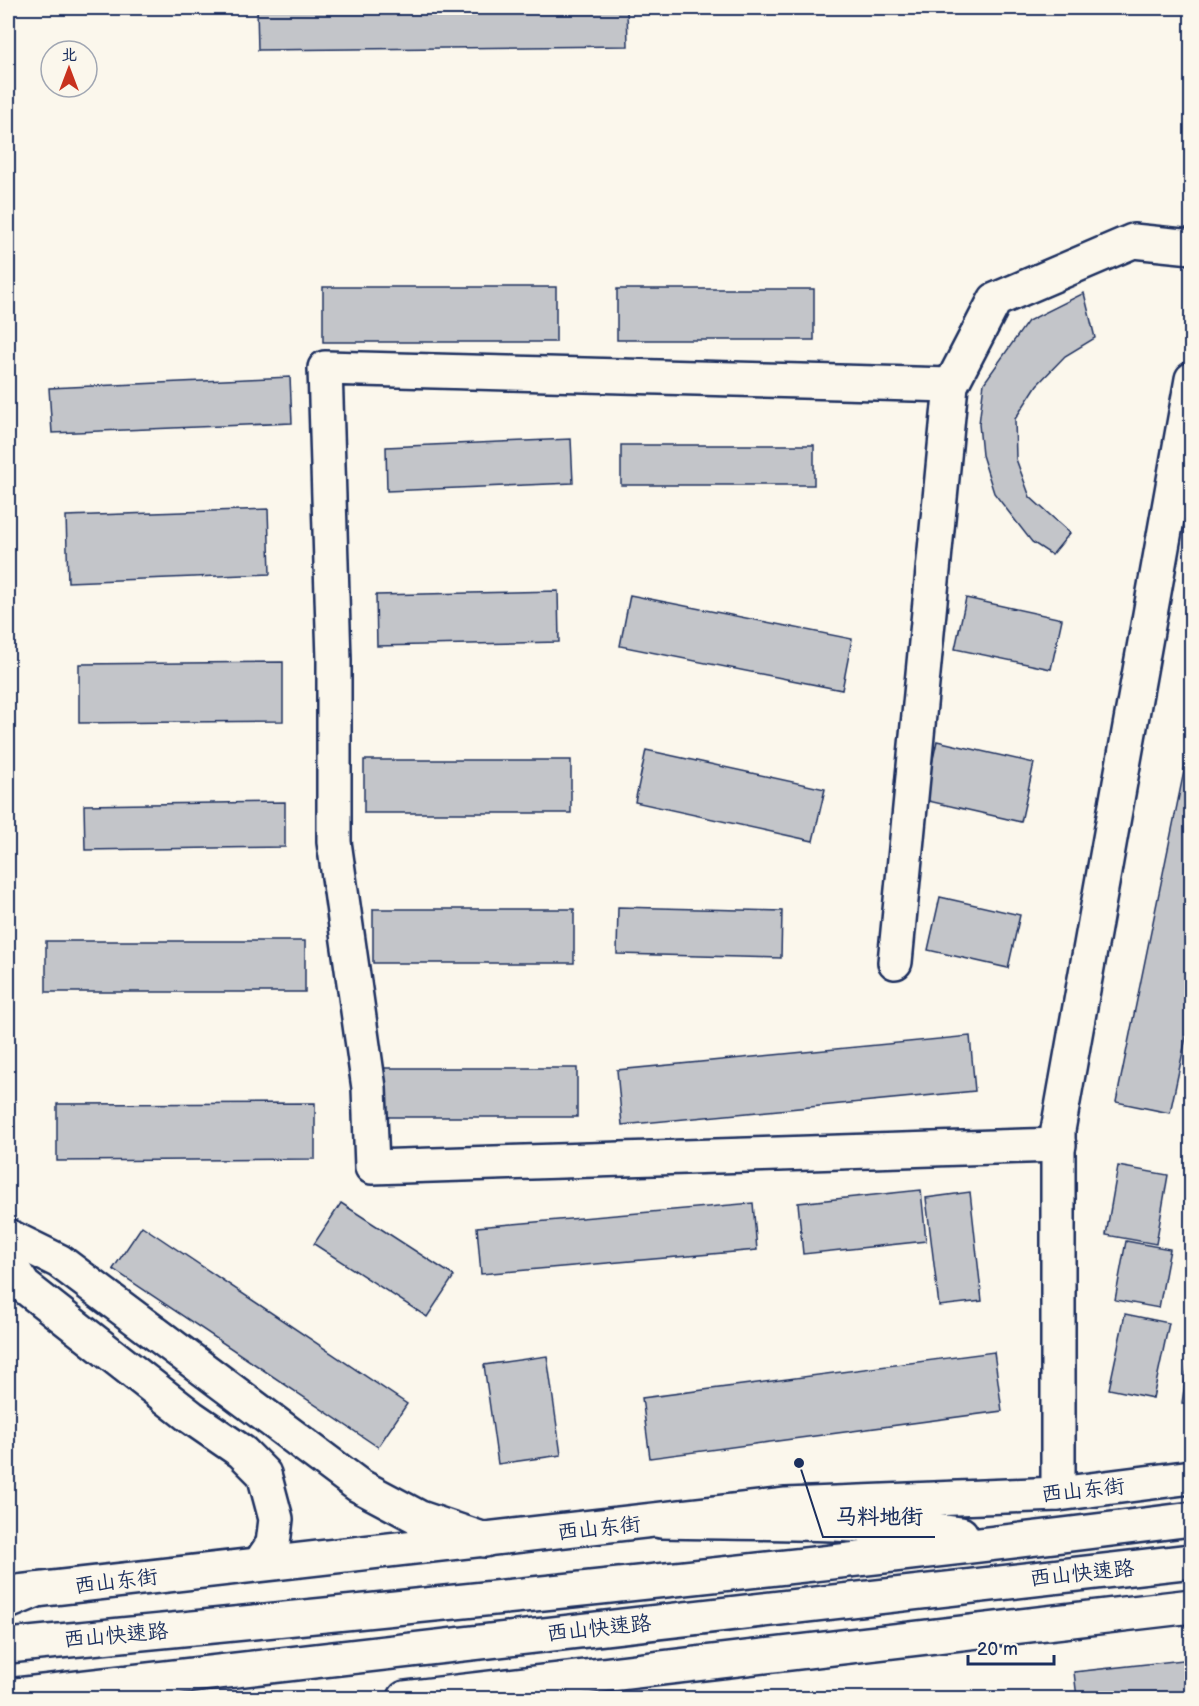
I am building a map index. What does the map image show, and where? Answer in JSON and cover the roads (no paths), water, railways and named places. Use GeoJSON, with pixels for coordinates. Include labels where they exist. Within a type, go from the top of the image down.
{"type":"FeatureCollection","features":[{"type":"Feature","properties":{"kind":"main road"},"geometry":{"type":"LineString","coordinates":[[895,962],[951,385],[995,300],[1133,242],[1191,247]]}},
{"type":"Feature","properties":{"kind":"main road"},"geometry":{"type":"LineString","coordinates":[[951,385],[325,368],[334,660],[334,842],[369,1088],[372,1167],[1059,1145]]}},
{"type":"Feature","properties":{"kind":"main road"},"geometry":{"type":"LineString","coordinates":[[1058,1494],[1058,1130],[1191,379]]}},
{"type":"Feature","properties":{"kind":"main road"},"geometry":{"type":"LineString","coordinates":[[8,1236],[59,1261],[358,1485],[420,1518],[485,1540]]}},
{"type":"Feature","properties":{"kind":"main road"},"geometry":{"type":"LineString","coordinates":[[8,1262],[24,1286],[191,1417],[242,1452],[264,1474],[276,1519],[273,1544],[260,1563]]}},
{"type":"Feature","properties":{"kind":"main road","name":"西山东街"},"geometry":{"type":"LineString","coordinates":[[17,1595],[260,1563],[660,1521],[786,1505],[1058,1494],[1191,1478]]}},
{"type":"Feature","properties":{"kind":"main road","name":"西山快速路"},"geometry":{"type":"LineString","coordinates":[[8,1646],[365,1611],[1016,1541],[1191,1519]]}},
{"type":"Feature","properties":{"kind":"main road"},"geometry":{"type":"LineString","coordinates":[[660,1521],[924,1529],[1016,1541]]}},
{"type":"Feature","properties":{"kind":"main road","name":"西山快速路"},"geometry":{"type":"LineString","coordinates":[[8,1696],[1191,1561]]}},
{"type":"Feature","properties":{"kind":"main road"},"geometry":{"type":"LineString","coordinates":[[405,1698],[1191,1606]]}},
{"type":"Feature","properties":{"kind":"main road"},"geometry":{"type":"LineString","coordinates":[[123,1698],[154,1678]]}},
{"type":"Feature","properties":{"kind":"place","name":"马料地街"},"geometry":{"type":"Point","coordinates":[799,1463]}}]}
